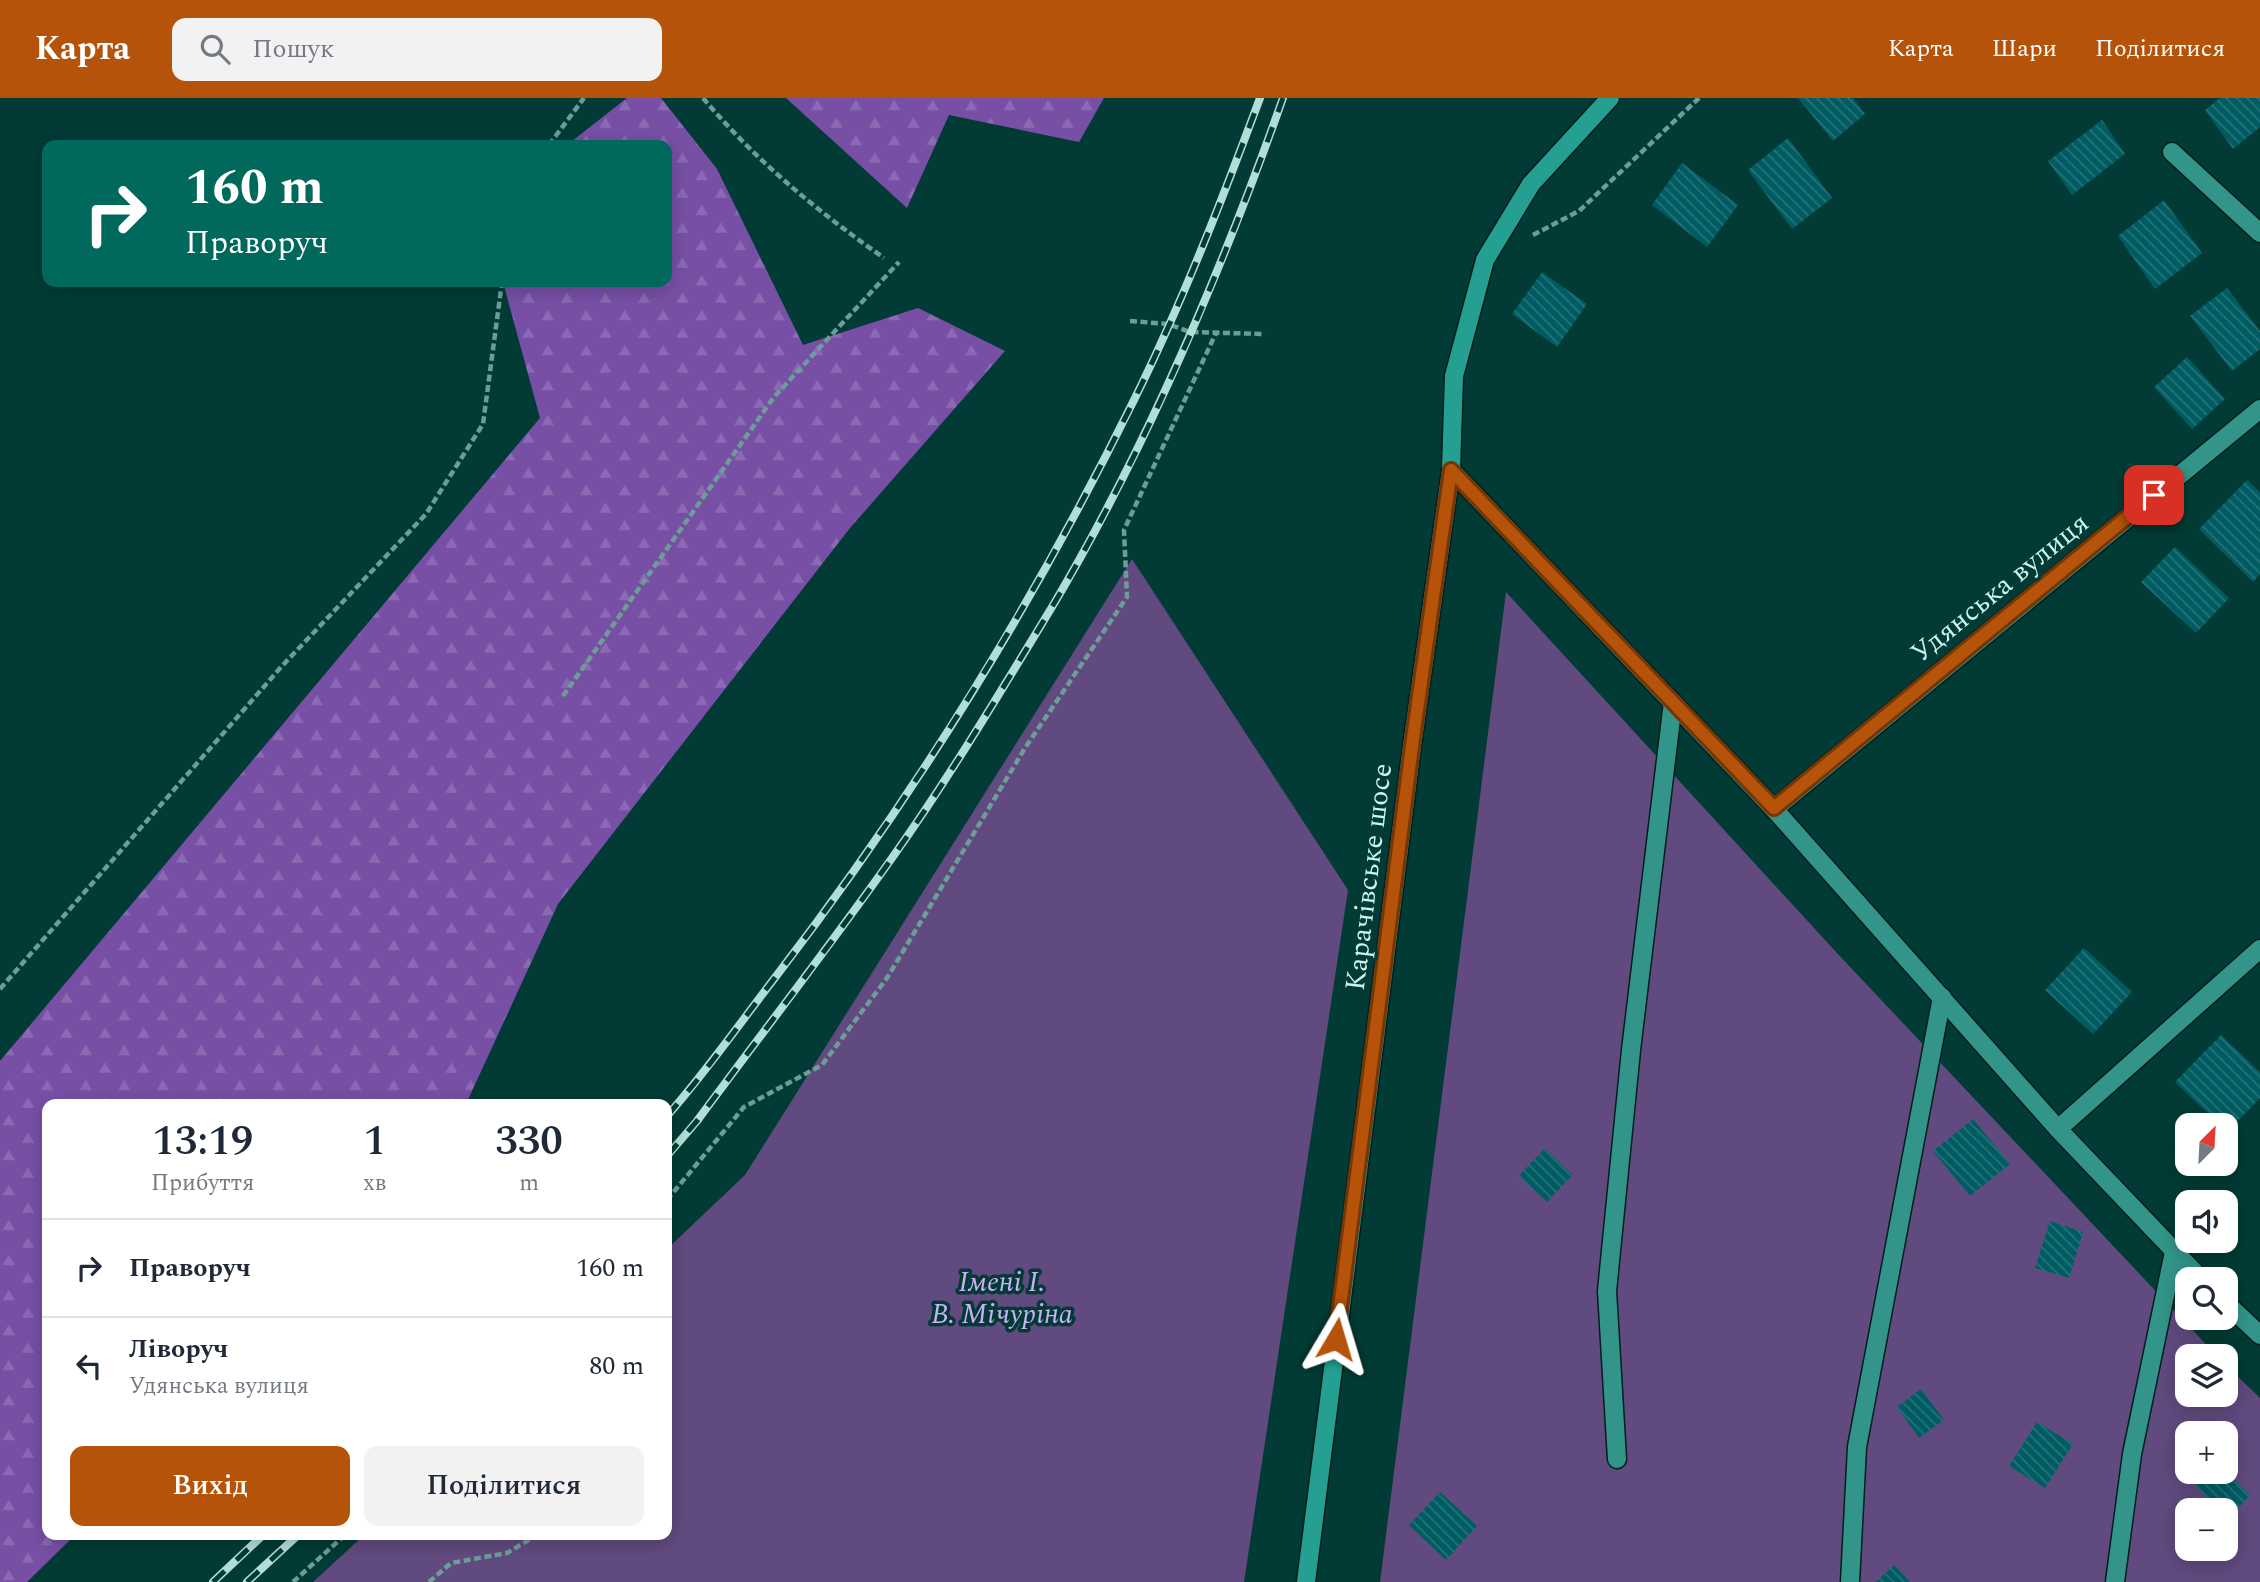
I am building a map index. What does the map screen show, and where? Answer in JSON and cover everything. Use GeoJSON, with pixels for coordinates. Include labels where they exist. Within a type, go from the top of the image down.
{"type":"FeatureCollection","features":[{"type":"Feature","properties":{"kind":"main road","name":"Карачівське шосе"},"geometry":{"type":"LineString","coordinates":[[1306,1582],[1412,746],[1451,470],[1454,376],[1485,260],[1531,184],[1610,98]]}},
{"type":"Feature","properties":{"kind":"street"},"geometry":{"type":"LineString","coordinates":[[2172,152],[2260,233]]}},
{"type":"Feature","properties":{"kind":"street","name":"Удянська вулиця"},"geometry":{"type":"LineString","coordinates":[[1774,808],[2260,408]]}},
{"type":"Feature","properties":{"kind":"street"},"geometry":{"type":"LineString","coordinates":[[1451,470],[1774,808],[2058,1129],[2189,1267]]}},
{"type":"Feature","properties":{"kind":"street"},"geometry":{"type":"LineString","coordinates":[[1617,1459],[1607,1291],[1631,1050],[1673,702]]}},
{"type":"Feature","properties":{"kind":"street"},"geometry":{"type":"LineString","coordinates":[[2058,1129],[2260,949]]}},
{"type":"Feature","properties":{"kind":"street"},"geometry":{"type":"LineString","coordinates":[[1850,1582],[1857,1447],[1942,997]]}},
{"type":"Feature","properties":{"kind":"street"},"geometry":{"type":"LineString","coordinates":[[2115,1582],[2132,1454],[2174,1252]]}},
{"type":"Feature","properties":{"kind":"street"},"geometry":{"type":"LineString","coordinates":[[2238,1314],[2260,1335]]}},
{"type":"Feature","properties":{"kind":"path"},"geometry":{"type":"LineString","coordinates":[[554,140],[584,98]]}},
{"type":"Feature","properties":{"kind":"path"},"geometry":{"type":"LineString","coordinates":[[703,98],[755,156],[814,208],[884,258]]}},
{"type":"Feature","properties":{"kind":"path"},"geometry":{"type":"LineString","coordinates":[[1532,236],[1579,211],[1699,98]]}},
{"type":"Feature","properties":{"kind":"path"},"geometry":{"type":"LineString","coordinates":[[563,696],[774,397],[899,262]]}},
{"type":"Feature","properties":{"kind":"path"},"geometry":{"type":"LineString","coordinates":[[0,989],[282,666],[426,514],[483,424],[501,287]]}},
{"type":"Feature","properties":{"kind":"path"},"geometry":{"type":"LineString","coordinates":[[1130,321],[1168,324],[1190,332],[1265,334]]}},
{"type":"Feature","properties":{"kind":"path"},"geometry":{"type":"LineString","coordinates":[[672,1193],[744,1107],[822,1065],[887,978],[1025,748],[1127,597],[1124,530],[1216,333]]}},
{"type":"Feature","properties":{"kind":"path"},"geometry":{"type":"LineString","coordinates":[[293,1582],[339,1540]]}},
{"type":"Feature","properties":{"kind":"path"},"geometry":{"type":"LineString","coordinates":[[429,1582],[451,1563],[508,1553],[529,1540]]}},
{"type":"Feature","properties":{"kind":"green space"},"geometry":{"type":"Polygon","coordinates":[[[627,98],[661,98],[717,169],[803,345],[918,308],[1005,351],[850,528],[558,904],[468,1099],[42,1099],[42,1540],[70,1540],[27,1582],[0,1582],[0,1061],[540,418],[504,287],[672,287],[672,140],[573,140],[627,98]]]}},
{"type":"Feature","properties":{"kind":"green space"},"geometry":{"type":"Polygon","coordinates":[[[786,98],[1104,98],[1079,142],[949,115],[907,208],[786,98]]]}},
{"type":"Feature","properties":{"kind":"green space","name":"Імені І. В. Мічуріна"},"geometry":{"type":"Polygon","coordinates":[[[1132,559],[1348,890],[1244,1582],[313,1582],[359,1540],[672,1540],[672,1244],[745,1175],[1132,559]]]}},
{"type":"Feature","properties":{"kind":"green space"},"geometry":{"type":"Polygon","coordinates":[[[1506,592],[1836,952],[2175,1311],[2175,1330],[2192,1330],[2206,1344],[2175,1344],[2175,1407],[2238,1407],[2238,1377],[2260,1398],[2260,1582],[1380,1582],[1506,592]]]}},
{"type":"Feature","properties":{"kind":"building"},"geometry":{"type":"Polygon","coordinates":[[[1798,98],[1853,98],[1865,114],[1833,141],[1798,98]]]}},
{"type":"Feature","properties":{"kind":"building"},"geometry":{"type":"Polygon","coordinates":[[[2220,98],[2260,98],[2260,127],[2233,149],[2205,110],[2220,98]]]}},
{"type":"Feature","properties":{"kind":"building"},"geometry":{"type":"Polygon","coordinates":[[[2102,120],[2125,154],[2072,195],[2048,161],[2102,120]]]}},
{"type":"Feature","properties":{"kind":"building"},"geometry":{"type":"Polygon","coordinates":[[[1788,138],[1832,198],[1792,229],[1748,170],[1788,138]]]}},
{"type":"Feature","properties":{"kind":"building"},"geometry":{"type":"Polygon","coordinates":[[[1682,163],[1738,205],[1707,247],[1652,205],[1682,163]]]}},
{"type":"Feature","properties":{"kind":"building"},"geometry":{"type":"Polygon","coordinates":[[[2164,200],[2202,253],[2155,289],[2118,236],[2164,200]]]}},
{"type":"Feature","properties":{"kind":"building"},"geometry":{"type":"Polygon","coordinates":[[[1542,272],[1587,304],[1557,347],[1512,314],[1542,272]]]}},
{"type":"Feature","properties":{"kind":"building"},"geometry":{"type":"Polygon","coordinates":[[[2227,288],[2260,331],[2260,349],[2232,371],[2190,316],[2227,288]]]}},
{"type":"Feature","properties":{"kind":"building"},"geometry":{"type":"Polygon","coordinates":[[[2187,357],[2225,399],[2192,429],[2154,387],[2187,357]]]}},
{"type":"Feature","properties":{"kind":"building"},"geometry":{"type":"Polygon","coordinates":[[[2247,480],[2260,492],[2260,574],[2253,582],[2199,529],[2247,480]]]}},
{"type":"Feature","properties":{"kind":"building"},"geometry":{"type":"Polygon","coordinates":[[[2175,547],[2229,598],[2196,633],[2141,582],[2175,547]]]}},
{"type":"Feature","properties":{"kind":"building"},"geometry":{"type":"Polygon","coordinates":[[[2084,948],[2132,992],[2093,1034],[2045,990],[2084,948]]]}},
{"type":"Feature","properties":{"kind":"building"},"geometry":{"type":"Polygon","coordinates":[[[2221,1035],[2260,1072],[2260,1098],[2238,1121],[2238,1113],[2207,1113],[2175,1082],[2221,1035]]]}},
{"type":"Feature","properties":{"kind":"building"},"geometry":{"type":"Polygon","coordinates":[[[1973,1119],[2010,1164],[1970,1196],[1933,1151],[1973,1119]]]}},
{"type":"Feature","properties":{"kind":"building"},"geometry":{"type":"Polygon","coordinates":[[[1545,1148],[1573,1175],[1547,1202],[1519,1176],[1545,1148]]]}},
{"type":"Feature","properties":{"kind":"building"},"geometry":{"type":"Polygon","coordinates":[[[2050,1221],[2083,1232],[2069,1278],[2035,1268],[2050,1221]]]}},
{"type":"Feature","properties":{"kind":"building"},"geometry":{"type":"Polygon","coordinates":[[[1921,1389],[1944,1420],[1919,1438],[1897,1407],[1921,1389]]]}},
{"type":"Feature","properties":{"kind":"building"},"geometry":{"type":"Polygon","coordinates":[[[2037,1422],[2073,1444],[2045,1488],[2009,1466],[2037,1422]]]}},
{"type":"Feature","properties":{"kind":"building"},"geometry":{"type":"Polygon","coordinates":[[[2238,1484],[2250,1495],[2238,1508],[2238,1498],[2208,1498],[2195,1486],[2238,1484]]]}},
{"type":"Feature","properties":{"kind":"building"},"geometry":{"type":"Polygon","coordinates":[[[1440,1492],[1477,1526],[1446,1560],[1409,1525],[1440,1492]]]}},
{"type":"Feature","properties":{"kind":"building"},"geometry":{"type":"Polygon","coordinates":[[[1894,1565],[1910,1582],[1876,1582],[1894,1565]]]}},
{"type":"Feature","properties":{"kind":"railway"},"geometry":{"type":"LineString","coordinates":[[672,1110],[723,1047],[876,839],[969,696],[1056,550],[1169,326],[1260,98]]}},
{"type":"Feature","properties":{"kind":"railway"},"geometry":{"type":"LineString","coordinates":[[672,1150],[697,1121],[820,957],[913,828],[1052,607],[1119,485],[1180,358],[1234,229],[1283,98]]}},
{"type":"Feature","properties":{"kind":"railway"},"geometry":{"type":"LineString","coordinates":[[213,1582],[258,1540]]}},
{"type":"Feature","properties":{"kind":"railway"},"geometry":{"type":"LineString","coordinates":[[247,1582],[293,1540]]}},
{"type":"Feature","properties":{"kind":"route"},"geometry":{"type":"LineString","coordinates":[[1336,1339],[1412,746],[1451,470],[1774,808],[2154,495]]}}]}
